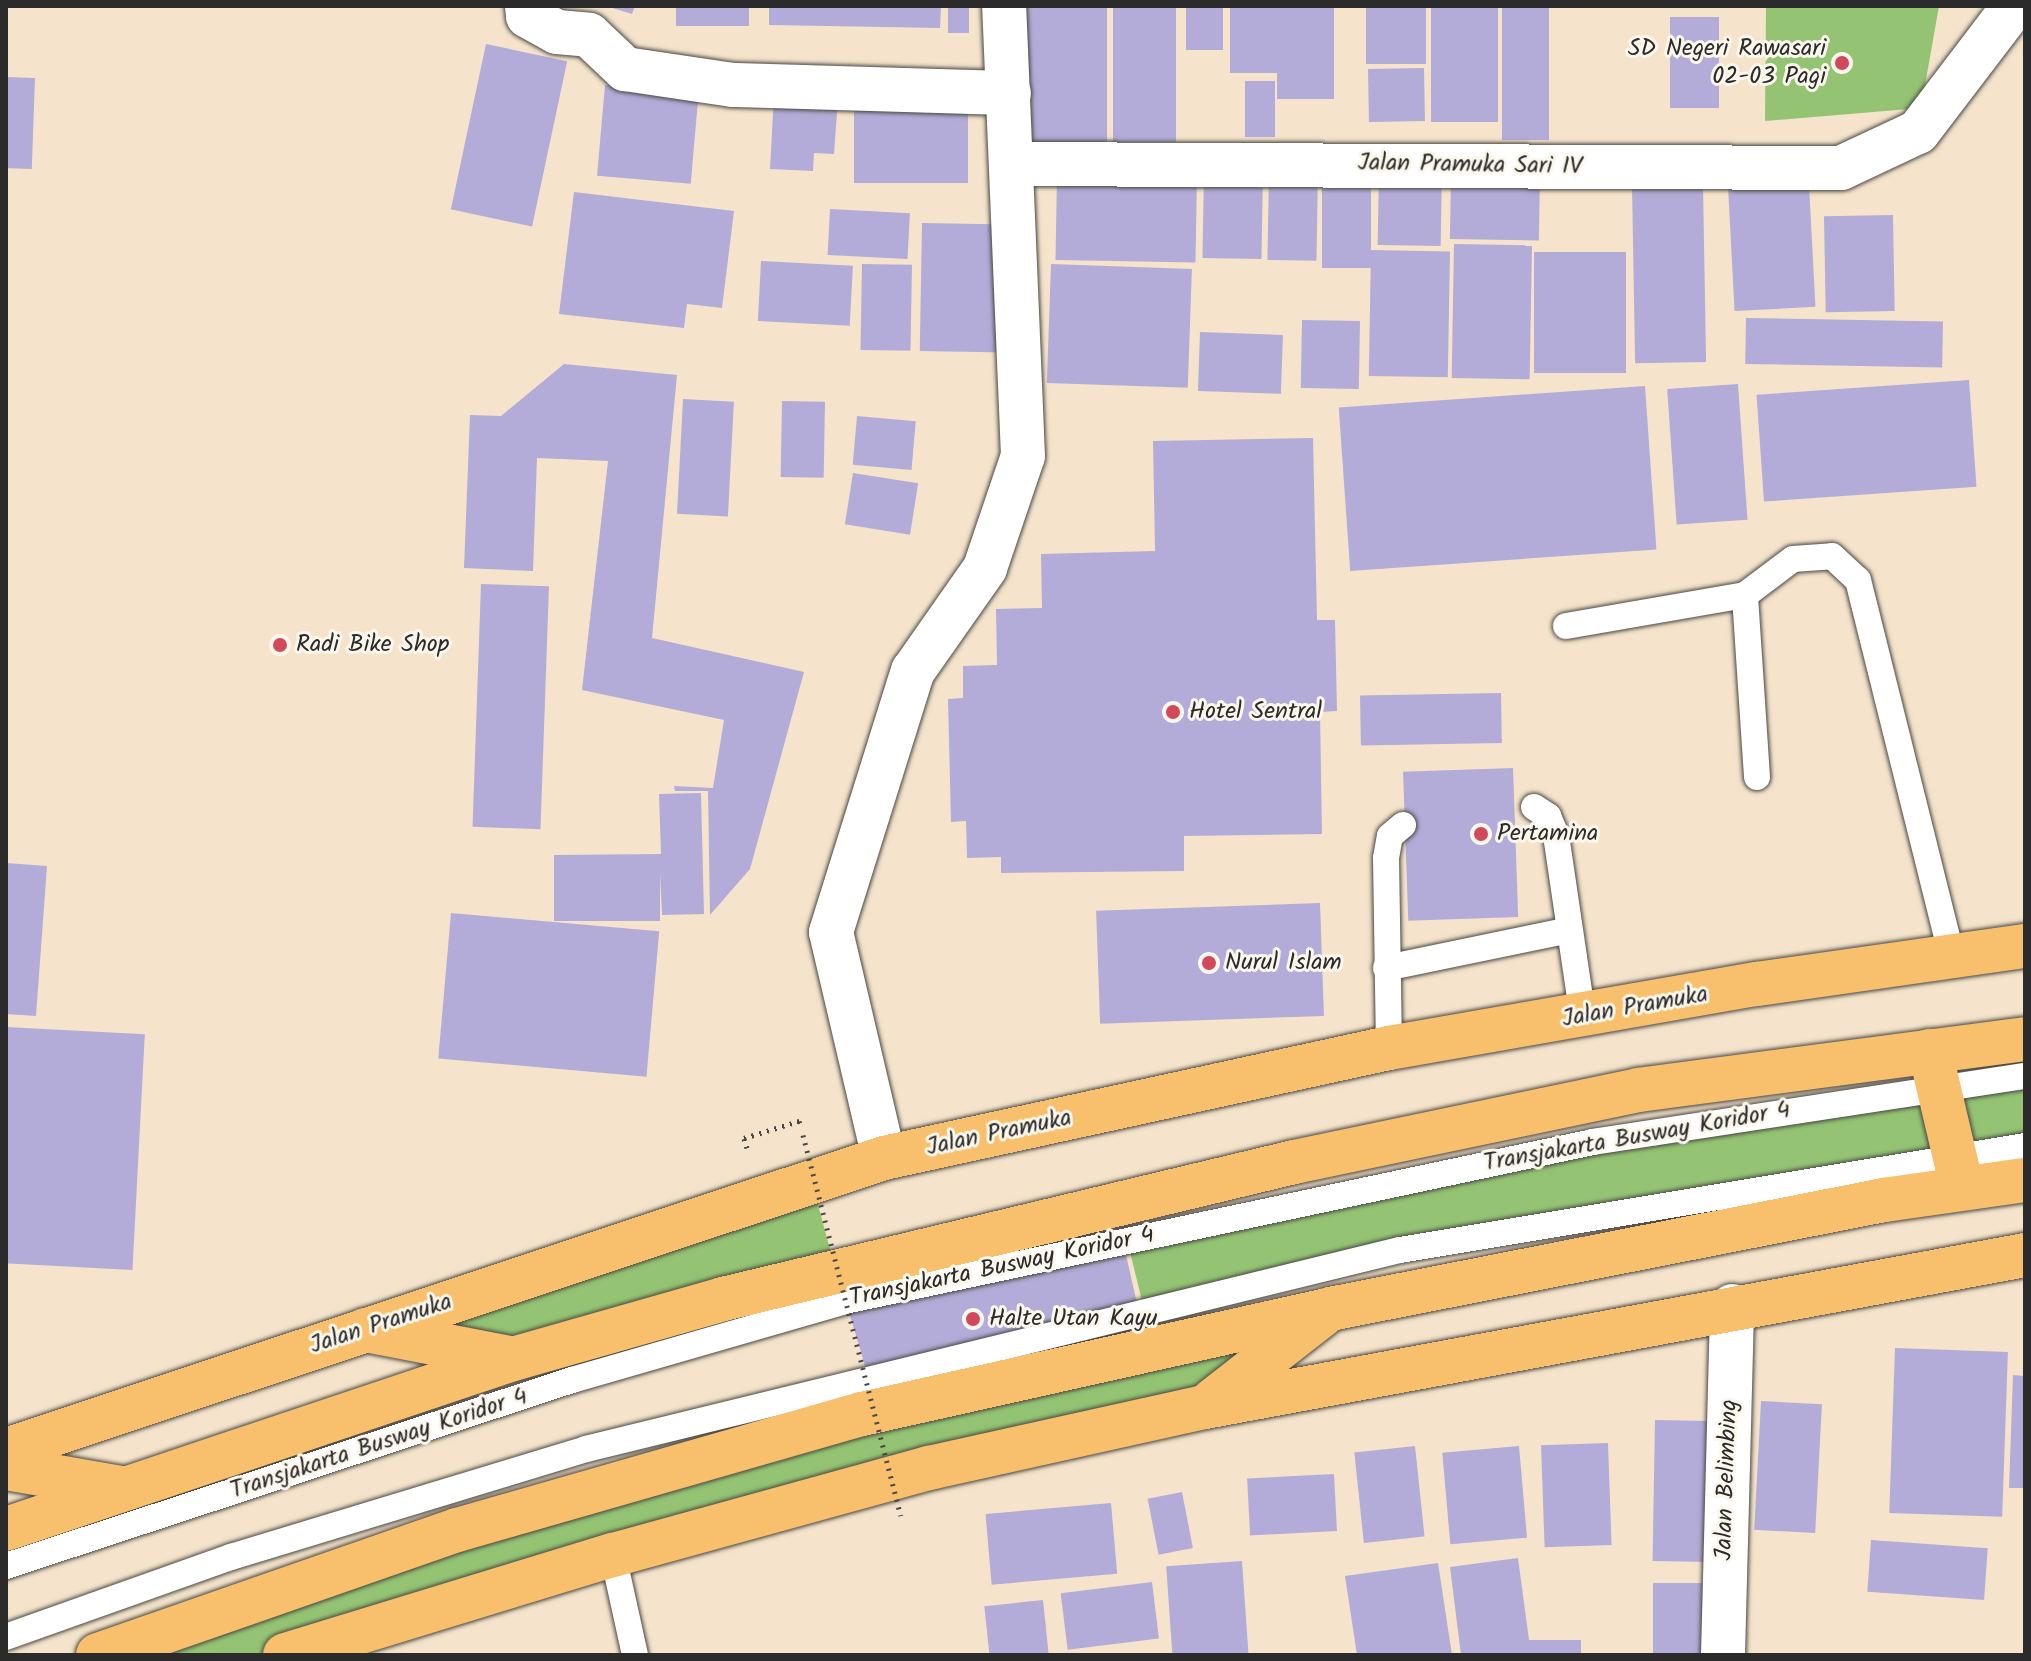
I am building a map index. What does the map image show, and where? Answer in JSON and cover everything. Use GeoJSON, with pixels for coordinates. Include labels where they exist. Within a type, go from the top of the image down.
{"type":"FeatureCollection","features":[{"type":"Feature","properties":{"kind":"main road","name":"Jalan Pramuka"},"geometry":{"type":"LineString","coordinates":[[6,1450],[884,1158],[1389,1048],[1951,954],[2025,946]]}},
{"type":"Feature","properties":{"kind":"main road"},"geometry":{"type":"LineString","coordinates":[[6,1529],[513,1359],[723,1299],[1294,1162],[1638,1090],[1934,1070],[2025,1039]]}},
{"type":"Feature","properties":{"kind":"main road"},"geometry":{"type":"LineString","coordinates":[[1934,1070],[1960,1171]]}},
{"type":"Feature","properties":{"kind":"main road"},"geometry":{"type":"LineString","coordinates":[[98,1655],[457,1530],[847,1419],[1960,1171],[2025,1180]]}},
{"type":"Feature","properties":{"kind":"main road"},"geometry":{"type":"LineString","coordinates":[[285,1655],[613,1555],[929,1468],[1205,1407],[1732,1306],[2025,1255]]}},
{"type":"Feature","properties":{"kind":"main road"},"geometry":{"type":"LineString","coordinates":[[1205,1407],[1330,1309]]}},
{"type":"Feature","properties":{"kind":"main road"},"geometry":{"type":"LineString","coordinates":[[363,1330],[513,1359]]}},
{"type":"Feature","properties":{"kind":"main road"},"geometry":{"type":"LineString","coordinates":[[6,1468],[127,1489]]}},
{"type":"Feature","properties":{"kind":"street"},"geometry":{"type":"LineString","coordinates":[[527,6],[528,16],[557,32],[589,35],[625,69],[733,85],[1009,93]]}},
{"type":"Feature","properties":{"kind":"street"},"geometry":{"type":"LineString","coordinates":[[884,1158],[831,932],[913,671],[985,568],[1023,456],[1014,164],[1004,6]]}},
{"type":"Feature","properties":{"kind":"street","name":"Jalan Pramuka Sari IV"},"geometry":{"type":"LineString","coordinates":[[1014,164],[1841,168],[1918,132],[2014,6]]}},
{"type":"Feature","properties":{"kind":"street","name":"Jalan Belimbing"},"geometry":{"type":"LineString","coordinates":[[1723,1655],[1732,1306]]}},
{"type":"Feature","properties":{"kind":"lane"},"geometry":{"type":"LineString","coordinates":[[1566,626],[1745,595],[1793,559],[1832,556],[1858,580],[1951,954]]}},
{"type":"Feature","properties":{"kind":"lane"},"geometry":{"type":"LineString","coordinates":[[1745,595],[1757,777]]}},
{"type":"Feature","properties":{"kind":"lane"},"geometry":{"type":"LineString","coordinates":[[1534,807],[1548,816],[1556,835],[1583,1017]]}},
{"type":"Feature","properties":{"kind":"lane"},"geometry":{"type":"LineString","coordinates":[[1389,1048],[1386,858],[1390,836],[1403,825]]}},
{"type":"Feature","properties":{"kind":"lane"},"geometry":{"type":"LineString","coordinates":[[1386,968],[1569,930]]}},
{"type":"Feature","properties":{"kind":"lane","name":"Transjakarta Busway Koridor 4"},"geometry":{"type":"LineString","coordinates":[[6,1566],[572,1380],[845,1301],[1934,1070],[2025,1076]]}},
{"type":"Feature","properties":{"kind":"lane"},"geometry":{"type":"LineString","coordinates":[[6,1637],[231,1557],[586,1449],[1400,1250],[1960,1171],[2025,1146]]}},
{"type":"Feature","properties":{"kind":"lane"},"geometry":{"type":"LineString","coordinates":[[613,1555],[635,1655]]}},
{"type":"Feature","properties":{"kind":"path"},"geometry":{"type":"LineString","coordinates":[[803,1135],[901,1516]]}},
{"type":"Feature","properties":{"kind":"green space","name":"SD Negeri Rawasari 02-03 Pagi"},"geometry":{"type":"Polygon","coordinates":[[[1766,6],[1939,6],[1921,108],[1765,121],[1766,6]]]}},
{"type":"Feature","properties":{"kind":"green space"},"geometry":{"type":"Polygon","coordinates":[[[2025,1077],[2025,1146],[1144,1309],[1128,1244],[1321,1200],[2025,1077]]]}},
{"type":"Feature","properties":{"kind":"green space"},"geometry":{"type":"Polygon","coordinates":[[[812,1182],[836,1272],[513,1359],[363,1330],[812,1182]]]}},
{"type":"Feature","properties":{"kind":"green space"},"geometry":{"type":"Polygon","coordinates":[[[1330,1309],[1205,1407],[285,1655],[98,1655],[457,1530],[1330,1309]]]}},
{"type":"Feature","properties":{"kind":"building"},"geometry":{"type":"Polygon","coordinates":[[[606,6],[635,6],[632,14],[606,6]]]}},
{"type":"Feature","properties":{"kind":"building"},"geometry":{"type":"Polygon","coordinates":[[[676,6],[749,6],[749,26],[676,26],[676,6]]]}},
{"type":"Feature","properties":{"kind":"building"},"geometry":{"type":"Polygon","coordinates":[[[769,6],[941,6],[940,28],[769,25],[769,6]]]}},
{"type":"Feature","properties":{"kind":"building"},"geometry":{"type":"Polygon","coordinates":[[[948,6],[969,6],[969,33],[948,33],[948,6]]]}},
{"type":"Feature","properties":{"kind":"building"},"geometry":{"type":"Polygon","coordinates":[[[1017,6],[1107,6],[1107,153],[1017,153],[1017,6]]]}},
{"type":"Feature","properties":{"kind":"building"},"geometry":{"type":"Polygon","coordinates":[[[1113,6],[1176,6],[1176,142],[1113,142],[1113,6]]]}},
{"type":"Feature","properties":{"kind":"building"},"geometry":{"type":"Polygon","coordinates":[[[1186,6],[1223,6],[1223,50],[1186,50],[1186,6]]]}},
{"type":"Feature","properties":{"kind":"building"},"geometry":{"type":"Polygon","coordinates":[[[1230,6],[1334,6],[1334,99],[1277,99],[1277,73],[1230,73],[1230,6]]]}},
{"type":"Feature","properties":{"kind":"building"},"geometry":{"type":"Polygon","coordinates":[[[1366,6],[1426,6],[1426,64],[1366,64],[1366,6]]]}},
{"type":"Feature","properties":{"kind":"building"},"geometry":{"type":"Polygon","coordinates":[[[1431,6],[1498,6],[1498,122],[1431,122],[1431,6]]]}},
{"type":"Feature","properties":{"kind":"building"},"geometry":{"type":"Polygon","coordinates":[[[1502,6],[1549,6],[1549,140],[1502,140],[1502,6]]]}},
{"type":"Feature","properties":{"kind":"building"},"geometry":{"type":"Polygon","coordinates":[[[1670,17],[1719,17],[1719,108],[1670,108],[1670,17]]]}},
{"type":"Feature","properties":{"kind":"building"},"geometry":{"type":"Polygon","coordinates":[[[486,44],[567,61],[532,227],[451,209],[486,44]]]}},
{"type":"Feature","properties":{"kind":"building"},"geometry":{"type":"Polygon","coordinates":[[[1424,68],[1425,121],[1369,122],[1368,69],[1424,68]]]}},
{"type":"Feature","properties":{"kind":"building"},"geometry":{"type":"Polygon","coordinates":[[[6,77],[35,78],[32,169],[6,168],[6,77]]]}},
{"type":"Feature","properties":{"kind":"building"},"geometry":{"type":"Polygon","coordinates":[[[1245,81],[1275,81],[1275,137],[1245,137],[1245,81]]]}},
{"type":"Feature","properties":{"kind":"building"},"geometry":{"type":"Polygon","coordinates":[[[605,85],[699,93],[691,184],[597,176],[605,85]]]}},
{"type":"Feature","properties":{"kind":"building"},"geometry":{"type":"Polygon","coordinates":[[[774,95],[838,99],[834,154],[814,153],[813,171],[770,169],[774,95]]]}},
{"type":"Feature","properties":{"kind":"building"},"geometry":{"type":"Polygon","coordinates":[[[854,102],[968,102],[968,183],[854,183],[854,102]]]}},
{"type":"Feature","properties":{"kind":"building"},"geometry":{"type":"Polygon","coordinates":[[[1322,167],[1371,167],[1371,268],[1322,268],[1322,167]]]}},
{"type":"Feature","properties":{"kind":"building"},"geometry":{"type":"Polygon","coordinates":[[[1379,168],[1442,169],[1441,246],[1378,245],[1379,168]]]}},
{"type":"Feature","properties":{"kind":"building"},"geometry":{"type":"Polygon","coordinates":[[[1204,170],[1263,171],[1261,259],[1202,258],[1204,170]]]}},
{"type":"Feature","properties":{"kind":"building"},"geometry":{"type":"Polygon","coordinates":[[[1269,171],[1318,172],[1316,261],[1267,260],[1269,171]]]}},
{"type":"Feature","properties":{"kind":"building"},"geometry":{"type":"Polygon","coordinates":[[[1057,175],[1197,177],[1195,262],[1056,260],[1057,175]]]}},
{"type":"Feature","properties":{"kind":"building"},"geometry":{"type":"Polygon","coordinates":[[[1451,175],[1540,177],[1539,241],[1450,239],[1451,175]]]}},
{"type":"Feature","properties":{"kind":"building"},"geometry":{"type":"Polygon","coordinates":[[[1809,184],[1815,307],[1735,311],[1728,188],[1809,184]]]}},
{"type":"Feature","properties":{"kind":"building"},"geometry":{"type":"Polygon","coordinates":[[[1703,185],[1706,362],[1635,363],[1632,186],[1703,185]]]}},
{"type":"Feature","properties":{"kind":"building"},"geometry":{"type":"Polygon","coordinates":[[[574,192],[734,211],[722,308],[687,304],[684,328],[559,314],[574,192]]]}},
{"type":"Feature","properties":{"kind":"building"},"geometry":{"type":"Polygon","coordinates":[[[830,209],[910,213],[907,259],[828,255],[830,209]]]}},
{"type":"Feature","properties":{"kind":"building"},"geometry":{"type":"Polygon","coordinates":[[[1893,215],[1895,311],[1826,312],[1824,216],[1893,215]]]}},
{"type":"Feature","properties":{"kind":"building"},"geometry":{"type":"Polygon","coordinates":[[[922,223],[1009,225],[1007,352],[920,351],[922,223]]]}},
{"type":"Feature","properties":{"kind":"building"},"geometry":{"type":"Polygon","coordinates":[[[1454,244],[1532,245],[1530,379],[1452,378],[1454,244]]]}},
{"type":"Feature","properties":{"kind":"building"},"geometry":{"type":"Polygon","coordinates":[[[1371,250],[1450,251],[1448,377],[1369,376],[1371,250]]]}},
{"type":"Feature","properties":{"kind":"building"},"geometry":{"type":"Polygon","coordinates":[[[1534,252],[1626,252],[1626,373],[1534,373],[1534,252]]]}},
{"type":"Feature","properties":{"kind":"building"},"geometry":{"type":"Polygon","coordinates":[[[761,261],[853,266],[850,326],[758,321],[761,261]]]}},
{"type":"Feature","properties":{"kind":"building"},"geometry":{"type":"Polygon","coordinates":[[[862,264],[912,265],[910,351],[860,350],[862,264]]]}},
{"type":"Feature","properties":{"kind":"building"},"geometry":{"type":"Polygon","coordinates":[[[1051,264],[1192,269],[1188,388],[1047,383],[1051,264]]]}},
{"type":"Feature","properties":{"kind":"building"},"geometry":{"type":"Polygon","coordinates":[[[1746,318],[1943,321],[1942,367],[1745,364],[1746,318]]]}},
{"type":"Feature","properties":{"kind":"building"},"geometry":{"type":"Polygon","coordinates":[[[1302,320],[1360,321],[1359,389],[1301,388],[1302,320]]]}},
{"type":"Feature","properties":{"kind":"building"},"geometry":{"type":"Polygon","coordinates":[[[1200,332],[1283,335],[1281,394],[1198,391],[1200,332]]]}},
{"type":"Feature","properties":{"kind":"building"},"geometry":{"type":"Polygon","coordinates":[[[564,364],[677,375],[652,638],[804,672],[750,869],[710,915],[708,791],[675,791],[674,786],[713,788],[724,720],[582,690],[608,461],[537,458],[533,571],[464,568],[470,415],[501,416],[564,364]]]}},
{"type":"Feature","properties":{"kind":"building"},"geometry":{"type":"Polygon","coordinates":[[[1969,380],[1976,487],[1764,502],[1757,395],[1969,380]]]}},
{"type":"Feature","properties":{"kind":"building"},"geometry":{"type":"Polygon","coordinates":[[[1738,384],[1747,520],[1677,525],[1667,389],[1738,384]]]}},
{"type":"Feature","properties":{"kind":"building"},"geometry":{"type":"Polygon","coordinates":[[[1645,386],[1656,550],[1350,571],[1339,407],[1645,386]]]}},
{"type":"Feature","properties":{"kind":"building"},"geometry":{"type":"Polygon","coordinates":[[[683,399],[734,402],[728,517],[677,514],[683,399]]]}},
{"type":"Feature","properties":{"kind":"building"},"geometry":{"type":"Polygon","coordinates":[[[782,401],[825,402],[824,478],[781,477],[782,401]]]}},
{"type":"Feature","properties":{"kind":"building"},"geometry":{"type":"Polygon","coordinates":[[[857,416],[916,421],[912,470],[853,465],[857,416]]]}},
{"type":"Feature","properties":{"kind":"building"},"geometry":{"type":"Polygon","coordinates":[[[1313,438],[1317,620],[1335,620],[1337,711],[1320,712],[1322,834],[1184,836],[1184,871],[1001,873],[1001,857],[967,858],[966,821],[951,822],[948,699],[963,698],[963,666],[997,665],[996,609],[1042,608],[1041,554],[1155,551],[1153,441],[1313,438]]]}},
{"type":"Feature","properties":{"kind":"building"},"geometry":{"type":"Polygon","coordinates":[[[853,473],[918,483],[910,535],[845,524],[853,473]]]}},
{"type":"Feature","properties":{"kind":"building"},"geometry":{"type":"Polygon","coordinates":[[[481,584],[549,586],[540,829],[473,827],[481,584]]]}},
{"type":"Feature","properties":{"kind":"building"},"geometry":{"type":"Polygon","coordinates":[[[1501,693],[1502,743],[1361,745],[1360,695],[1501,693]]]}},
{"type":"Feature","properties":{"kind":"building"},"geometry":{"type":"Polygon","coordinates":[[[1513,768],[1518,917],[1408,921],[1403,772],[1513,768]]]}},
{"type":"Feature","properties":{"kind":"building"},"geometry":{"type":"Polygon","coordinates":[[[701,793],[704,914],[662,915],[660,872],[660,921],[554,921],[554,855],[661,854],[659,794],[701,793]]]}},
{"type":"Feature","properties":{"kind":"building"},"geometry":{"type":"Polygon","coordinates":[[[6,863],[47,866],[36,1016],[6,1014],[6,863]]]}},
{"type":"Feature","properties":{"kind":"building","name":"Nurul Islam"},"geometry":{"type":"Polygon","coordinates":[[[1320,903],[1324,1016],[1100,1024],[1096,911],[1320,903]]]}},
{"type":"Feature","properties":{"kind":"building"},"geometry":{"type":"Polygon","coordinates":[[[451,913],[659,931],[646,1077],[438,1058],[451,913]]]}},
{"type":"Feature","properties":{"kind":"building"},"geometry":{"type":"Polygon","coordinates":[[[6,1027],[145,1034],[132,1270],[6,1263],[6,1027]]]}},
{"type":"Feature","properties":{"kind":"building","name":"Halte Utan Kayu"},"geometry":{"type":"Polygon","coordinates":[[[1124,1246],[1138,1308],[869,1379],[846,1302],[1124,1246]]]}},
{"type":"Feature","properties":{"kind":"building"},"geometry":{"type":"Polygon","coordinates":[[[1895,1348],[2008,1352],[2002,1517],[1889,1513],[1895,1348]]]}},
{"type":"Feature","properties":{"kind":"building"},"geometry":{"type":"Polygon","coordinates":[[[2013,1375],[2025,1376],[2025,1488],[2009,1488],[2013,1375]]]}},
{"type":"Feature","properties":{"kind":"building"},"geometry":{"type":"Polygon","coordinates":[[[1761,1401],[1822,1404],[1815,1533],[1754,1530],[1761,1401]]]}},
{"type":"Feature","properties":{"kind":"building"},"geometry":{"type":"Polygon","coordinates":[[[1655,1420],[1709,1421],[1707,1562],[1653,1561],[1655,1420]]]}},
{"type":"Feature","properties":{"kind":"building"},"geometry":{"type":"Polygon","coordinates":[[[1608,1443],[1612,1545],[1545,1547],[1541,1445],[1608,1443]]]}},
{"type":"Feature","properties":{"kind":"building"},"geometry":{"type":"Polygon","coordinates":[[[1415,1446],[1425,1537],[1364,1543],[1354,1452],[1415,1446]]]}},
{"type":"Feature","properties":{"kind":"building"},"geometry":{"type":"Polygon","coordinates":[[[1519,1446],[1527,1538],[1450,1544],[1442,1453],[1519,1446]]]}},
{"type":"Feature","properties":{"kind":"building"},"geometry":{"type":"Polygon","coordinates":[[[1334,1474],[1337,1531],[1250,1535],[1247,1479],[1334,1474]]]}},
{"type":"Feature","properties":{"kind":"building"},"geometry":{"type":"Polygon","coordinates":[[[1182,1492],[1193,1548],[1159,1555],[1148,1499],[1182,1492]]]}},
{"type":"Feature","properties":{"kind":"building"},"geometry":{"type":"Polygon","coordinates":[[[1111,1503],[1117,1574],[992,1585],[985,1514],[1111,1503]]]}},
{"type":"Feature","properties":{"kind":"building"},"geometry":{"type":"Polygon","coordinates":[[[1871,1540],[1988,1548],[1984,1600],[1867,1592],[1871,1540]]]}},
{"type":"Feature","properties":{"kind":"building"},"geometry":{"type":"Polygon","coordinates":[[[1518,1558],[1529,1640],[1581,1640],[1581,1655],[1461,1655],[1450,1567],[1518,1558]]]}},
{"type":"Feature","properties":{"kind":"building"},"geometry":{"type":"Polygon","coordinates":[[[1242,1561],[1248,1654],[1172,1655],[1166,1566],[1242,1561]]]}},
{"type":"Feature","properties":{"kind":"building"},"geometry":{"type":"Polygon","coordinates":[[[1438,1563],[1452,1655],[1357,1655],[1345,1576],[1438,1563]]]}},
{"type":"Feature","properties":{"kind":"building"},"geometry":{"type":"Polygon","coordinates":[[[1152,1582],[1159,1639],[1068,1650],[1061,1593],[1152,1582]]]}},
{"type":"Feature","properties":{"kind":"building"},"geometry":{"type":"Polygon","coordinates":[[[1653,1583],[1707,1583],[1707,1655],[1653,1655],[1653,1583]]]}},
{"type":"Feature","properties":{"kind":"building"},"geometry":{"type":"Polygon","coordinates":[[[1043,1600],[1049,1655],[989,1655],[984,1606],[1043,1600]]]}},
{"type":"Feature","properties":{"kind":"place","name":"SD Negeri Rawasari 02-03 Pagi"},"geometry":{"type":"Point","coordinates":[1842,63]}},
{"type":"Feature","properties":{"kind":"place","name":"Radi Bike Shop"},"geometry":{"type":"Point","coordinates":[280,645]}},
{"type":"Feature","properties":{"kind":"place","name":"Hotel Sentral"},"geometry":{"type":"Point","coordinates":[1173,712]}},
{"type":"Feature","properties":{"kind":"place","name":"Pertamina"},"geometry":{"type":"Point","coordinates":[1481,834]}},
{"type":"Feature","properties":{"kind":"place","name":"Nurul Islam"},"geometry":{"type":"Point","coordinates":[1209,963]}},
{"type":"Feature","properties":{"kind":"place","name":"Halte Utan Kayu"},"geometry":{"type":"Point","coordinates":[973,1319]}}]}
